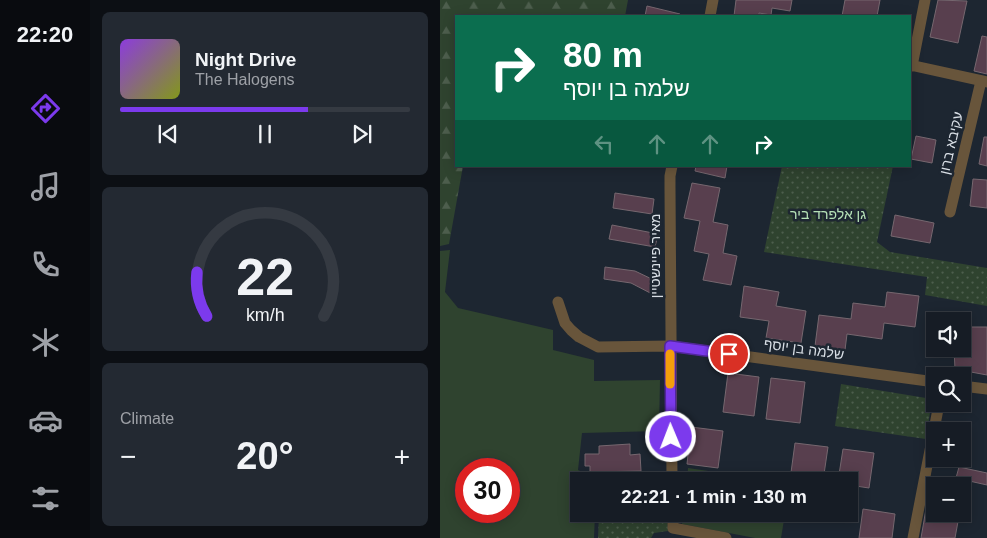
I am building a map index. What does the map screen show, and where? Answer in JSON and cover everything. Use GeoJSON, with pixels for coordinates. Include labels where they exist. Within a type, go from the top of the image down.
{"type":"FeatureCollection","features":[{"type":"Feature","properties":{"kind":"street"},"geometry":{"type":"LineString","coordinates":[[710,15],[713,0]]}},
{"type":"Feature","properties":{"kind":"street"},"geometry":{"type":"LineString","coordinates":[[924,0],[911,65],[984,82]]}},
{"type":"Feature","properties":{"kind":"street","name":"עקיבא ברון"},"geometry":{"type":"LineString","coordinates":[[950,212],[984,82]]}},
{"type":"Feature","properties":{"kind":"street","name":"מאיר פיינשטיין"},"geometry":{"type":"LineString","coordinates":[[672,167],[670,176],[670,346],[672,472]]}},
{"type":"Feature","properties":{"kind":"street","name":"שלמה בן יוסף"},"geometry":{"type":"LineString","coordinates":[[558,302],[565,323],[571,330],[579,337],[598,347],[670,346],[926,381]]}},
{"type":"Feature","properties":{"kind":"street"},"geometry":{"type":"LineString","coordinates":[[971,387],[987,389]]}},
{"type":"Feature","properties":{"kind":"street"},"geometry":{"type":"LineString","coordinates":[[913,538],[938,412]]}},
{"type":"Feature","properties":{"kind":"street"},"geometry":{"type":"LineString","coordinates":[[673,522],[673,528],[726,538]]}},
{"type":"Feature","properties":{"kind":"green space"},"geometry":{"type":"Polygon","coordinates":[[[440,0],[628,0],[625,15],[455,15],[455,167],[463,167],[449,244],[440,246],[440,0]]]}},
{"type":"Feature","properties":{"kind":"green space","name":"גן אלפרד ביר"},"geometry":{"type":"Polygon","coordinates":[[[782,167],[893,167],[877,242],[890,252],[987,268],[987,306],[925,295],[927,277],[764,252],[782,167]]]}},
{"type":"Feature","properties":{"kind":"green space"},"geometry":{"type":"Polygon","coordinates":[[[450,250],[445,292],[458,308],[553,330],[553,350],[594,360],[594,381],[660,380],[659,431],[582,433],[578,470],[582,472],[570,472],[570,522],[595,522],[594,538],[440,538],[440,251],[450,250]]]}},
{"type":"Feature","properties":{"kind":"green space"},"geometry":{"type":"Polygon","coordinates":[[[841,384],[926,398],[926,412],[930,412],[929,422],[926,422],[926,439],[835,426],[841,384]]]}},
{"type":"Feature","properties":{"kind":"green space"},"geometry":{"type":"Polygon","coordinates":[[[688,468],[715,472],[688,472],[688,468]]]}},
{"type":"Feature","properties":{"kind":"green space"},"geometry":{"type":"Polygon","coordinates":[[[599,522],[667,522],[668,531],[654,533],[651,538],[598,538],[599,522]]]}},
{"type":"Feature","properties":{"kind":"green space"},"geometry":{"type":"Polygon","coordinates":[[[682,522],[784,522],[781,538],[755,538],[682,524],[682,522]]]}},
{"type":"Feature","properties":{"kind":"building"},"geometry":{"type":"Polygon","coordinates":[[[736,0],[792,0],[790,11],[772,8],[771,15],[759,13],[759,15],[734,15],[736,0]]]}},
{"type":"Feature","properties":{"kind":"building"},"geometry":{"type":"Polygon","coordinates":[[[845,0],[880,0],[877,15],[842,15],[845,0]]]}},
{"type":"Feature","properties":{"kind":"building"},"geometry":{"type":"Polygon","coordinates":[[[938,0],[967,1],[958,43],[930,37],[938,0]]]}},
{"type":"Feature","properties":{"kind":"building"},"geometry":{"type":"Polygon","coordinates":[[[647,6],[680,14],[680,15],[645,15],[647,6]]]}},
{"type":"Feature","properties":{"kind":"building"},"geometry":{"type":"Polygon","coordinates":[[[982,36],[987,37],[987,74],[974,71],[982,36]]]}},
{"type":"Feature","properties":{"kind":"building"},"geometry":{"type":"Polygon","coordinates":[[[916,136],[936,140],[932,163],[911,159],[916,136]]]}},
{"type":"Feature","properties":{"kind":"building"},"geometry":{"type":"Polygon","coordinates":[[[984,137],[987,137],[987,166],[979,164],[984,137]]]}},
{"type":"Feature","properties":{"kind":"building"},"geometry":{"type":"Polygon","coordinates":[[[696,167],[727,167],[725,178],[695,171],[696,167]]]}},
{"type":"Feature","properties":{"kind":"building"},"geometry":{"type":"Polygon","coordinates":[[[973,179],[987,180],[987,208],[970,206],[973,179]]]}},
{"type":"Feature","properties":{"kind":"building"},"geometry":{"type":"Polygon","coordinates":[[[692,183],[720,188],[713,222],[728,225],[723,253],[737,256],[731,285],[703,280],[709,254],[694,251],[700,221],[684,218],[692,183]]]}},
{"type":"Feature","properties":{"kind":"building"},"geometry":{"type":"Polygon","coordinates":[[[615,193],[654,199],[652,214],[613,208],[615,193]]]}},
{"type":"Feature","properties":{"kind":"building"},"geometry":{"type":"Polygon","coordinates":[[[895,215],[934,223],[930,243],[891,236],[895,215]]]}},
{"type":"Feature","properties":{"kind":"building"},"geometry":{"type":"Polygon","coordinates":[[[612,225],[658,234],[655,247],[609,239],[612,225]]]}},
{"type":"Feature","properties":{"kind":"building"},"geometry":{"type":"Polygon","coordinates":[[[605,267],[635,271],[658,282],[656,296],[631,283],[604,279],[605,267]]]}},
{"type":"Feature","properties":{"kind":"building"},"geometry":{"type":"Polygon","coordinates":[[[744,286],[779,292],[776,306],[806,311],[801,343],[766,338],[769,321],[740,317],[744,286]]]}},
{"type":"Feature","properties":{"kind":"building"},"geometry":{"type":"Polygon","coordinates":[[[887,292],[919,296],[915,327],[884,323],[882,339],[847,334],[845,350],[815,346],[819,315],[851,319],[853,303],[885,307],[887,292]]]}},
{"type":"Feature","properties":{"kind":"building"},"geometry":{"type":"Polygon","coordinates":[[[971,327],[987,327],[987,375],[971,372],[971,367],[955,367],[954,357],[971,357],[971,327]]]}},
{"type":"Feature","properties":{"kind":"building"},"geometry":{"type":"Polygon","coordinates":[[[728,373],[759,377],[754,416],[723,412],[728,373]]]}},
{"type":"Feature","properties":{"kind":"building"},"geometry":{"type":"Polygon","coordinates":[[[771,378],[805,382],[800,423],[766,419],[771,378]]]}},
{"type":"Feature","properties":{"kind":"building"},"geometry":{"type":"Polygon","coordinates":[[[691,427],[723,431],[718,468],[687,464],[691,427]]]}},
{"type":"Feature","properties":{"kind":"building"},"geometry":{"type":"Polygon","coordinates":[[[795,443],[828,447],[824,472],[791,472],[795,443]]]}},
{"type":"Feature","properties":{"kind":"building"},"geometry":{"type":"Polygon","coordinates":[[[630,444],[630,455],[640,454],[641,471],[590,472],[590,466],[585,466],[585,454],[599,454],[599,446],[630,444]]]}},
{"type":"Feature","properties":{"kind":"building"},"geometry":{"type":"Polygon","coordinates":[[[843,449],[874,453],[869,488],[858,486],[858,472],[839,472],[843,449]]]}},
{"type":"Feature","properties":{"kind":"building"},"geometry":{"type":"Polygon","coordinates":[[[959,467],[987,473],[987,485],[971,481],[971,477],[956,477],[959,467]]]}},
{"type":"Feature","properties":{"kind":"building"},"geometry":{"type":"Polygon","coordinates":[[[863,509],[895,514],[892,538],[859,538],[863,509]]]}},
{"type":"Feature","properties":{"kind":"building"},"geometry":{"type":"Polygon","coordinates":[[[926,509],[926,522],[958,522],[955,538],[921,538],[926,509]]]}},
{"type":"Feature","properties":{"kind":"slow traffic"},"geometry":{"type":"LineString","coordinates":[[670,354],[670,384]]}},
{"type":"Feature","properties":{"kind":"route"},"geometry":{"type":"LineString","coordinates":[[671,437],[670,346],[729,354]]}}]}
